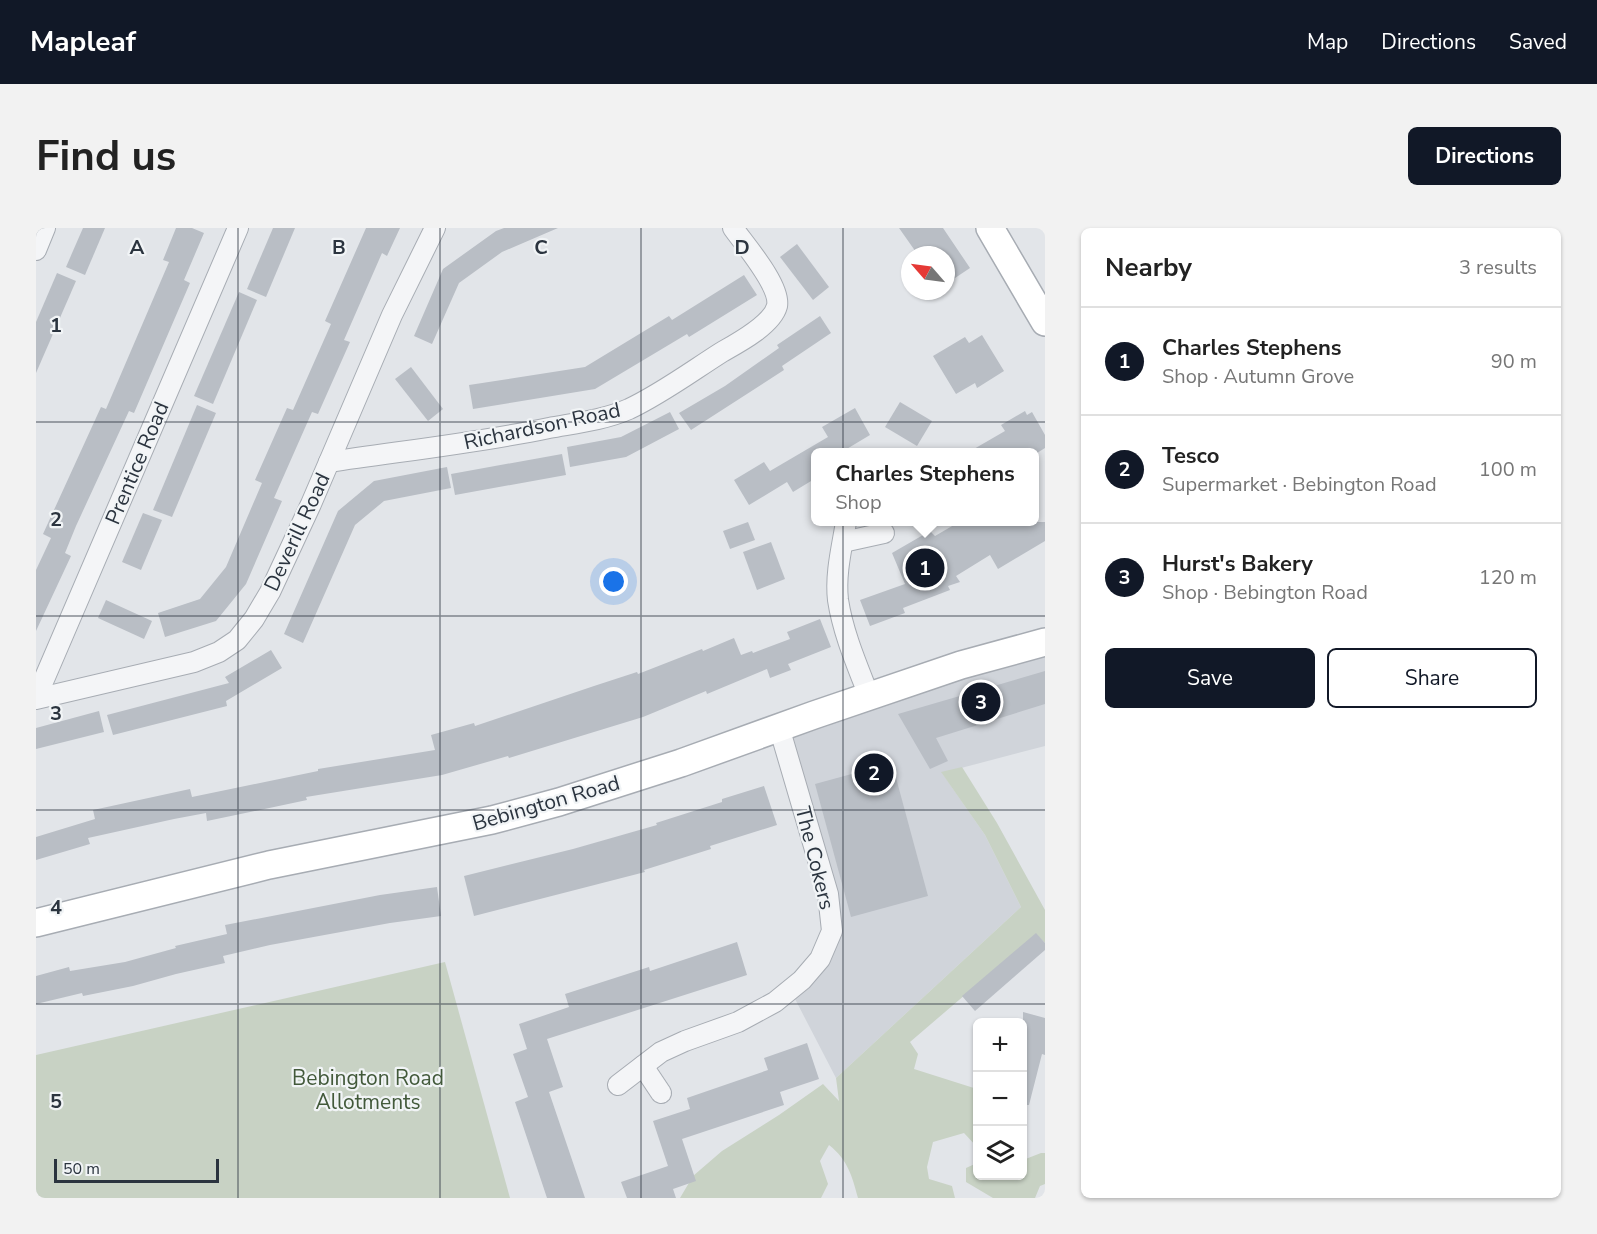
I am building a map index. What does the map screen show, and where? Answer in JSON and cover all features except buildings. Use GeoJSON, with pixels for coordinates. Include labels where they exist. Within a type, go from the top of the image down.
{"type":"FeatureCollection","features":[{"type":"Feature","properties":{"kind":"main road"},"geometry":{"type":"LineString","coordinates":[[990,228],[1045,322]]}},
{"type":"Feature","properties":{"kind":"main road","name":"Bebington Road"},"geometry":{"type":"LineString","coordinates":[[36,923],[269,865],[358,849],[537,808],[681,763],[961,665],[1045,642]]}},
{"type":"Feature","properties":{"kind":"street"},"geometry":{"type":"LineString","coordinates":[[36,250],[45,228]]}},
{"type":"Feature","properties":{"kind":"street","name":"Prentice Road"},"geometry":{"type":"LineString","coordinates":[[36,699],[238,228]]}},
{"type":"Feature","properties":{"kind":"street","name":"Deverill Road"},"geometry":{"type":"LineString","coordinates":[[36,699],[194,662],[219,652],[237,640],[254,619],[270,592],[392,315],[435,228]]}},
{"type":"Feature","properties":{"kind":"street","name":"Richardson Road"},"geometry":{"type":"LineString","coordinates":[[329,462],[518,435],[608,416],[659,392],[752,334],[772,316],[777,306],[775,291],[767,276],[733,228]]}},
{"type":"Feature","properties":{"kind":"street"},"geometry":{"type":"LineString","coordinates":[[845,526],[838,579],[838,599],[848,640],[869,696]]}},
{"type":"Feature","properties":{"kind":"street"},"geometry":{"type":"LineString","coordinates":[[843,542],[884,533]]}},
{"type":"Feature","properties":{"kind":"street","name":"The Cokers"},"geometry":{"type":"LineString","coordinates":[[618,1085],[661,1052],[738,1022],[775,1002],[802,980],[820,958],[832,931],[828,894],[779,727]]}},
{"type":"Feature","properties":{"kind":"street"},"geometry":{"type":"LineString","coordinates":[[643,1066],[661,1093]]}},
{"type":"Feature","properties":{"kind":"shaded area"},"geometry":{"type":"Polygon","coordinates":[[[1045,654],[1045,746],[942,773],[985,835],[1021,907],[836,1078],[794,997],[838,932],[787,731],[1045,654]]]}},
{"type":"Feature","properties":{"kind":"green space"},"geometry":{"type":"Polygon","coordinates":[[[962,767],[997,823],[1045,910],[1045,943],[1036,934],[910,1042],[918,1054],[914,1069],[973,1088],[973,1143],[964,1133],[933,1142],[927,1167],[929,1179],[952,1186],[955,1198],[858,1198],[845,1163],[829,1145],[820,1161],[828,1184],[821,1198],[680,1198],[693,1176],[722,1151],[823,1084],[839,1101],[836,1078],[1021,907],[985,835],[941,772],[962,767]]]}},
{"type":"Feature","properties":{"kind":"green space","name":"Bebington Road Allotments"},"geometry":{"type":"Polygon","coordinates":[[[445,962],[510,1198],[36,1198],[36,1055],[445,962]]]}},
{"type":"Feature","properties":{"kind":"green space"},"geometry":{"type":"Polygon","coordinates":[[[1045,1153],[1045,1184],[1040,1186],[1035,1198],[993,1198],[966,1182],[966,1168],[973,1165],[973,1180],[1027,1180],[1027,1158],[1045,1153]]]}},
{"type":"Feature","properties":{"kind":"place","name":"Charles Stephens"},"geometry":{"type":"Point","coordinates":[925,568]}},
{"type":"Feature","properties":{"kind":"place","name":"Hurst's Bakery"},"geometry":{"type":"Point","coordinates":[981,702]}},
{"type":"Feature","properties":{"kind":"place","name":"Tesco"},"geometry":{"type":"Point","coordinates":[874,773]}}]}
